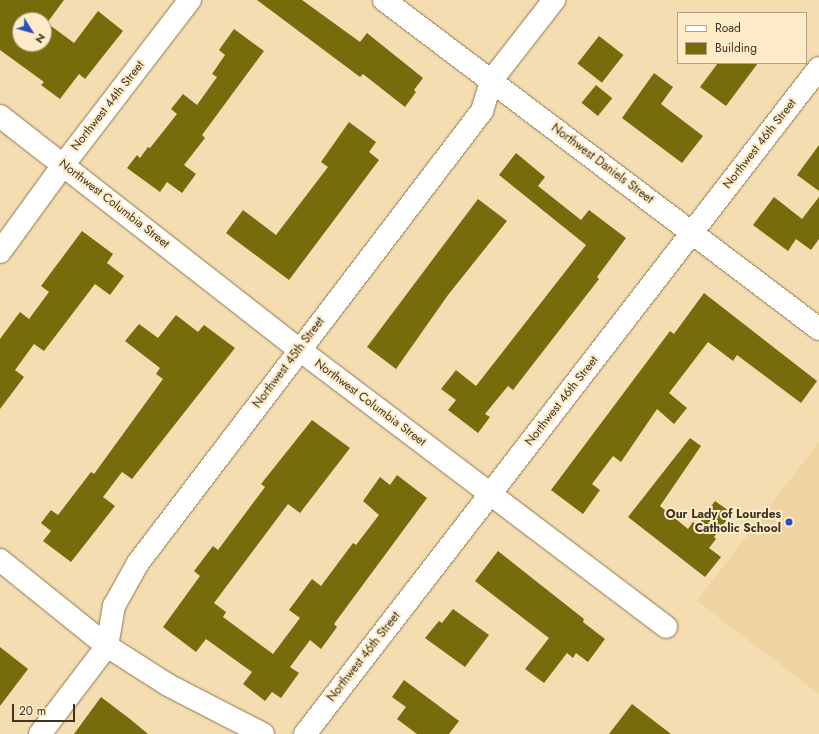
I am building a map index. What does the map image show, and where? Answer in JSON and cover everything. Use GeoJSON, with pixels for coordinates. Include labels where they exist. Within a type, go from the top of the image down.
{"type":"FeatureCollection","features":[{"type":"Feature","properties":{"kind":"street","name":"Northwest 44th Street"},"geometry":{"type":"LineString","coordinates":[[0,252],[64,164],[190,0]]}},
{"type":"Feature","properties":{"kind":"street","name":"Northwest Daniels Street"},"geometry":{"type":"LineString","coordinates":[[384,0],[819,329]]}},
{"type":"Feature","properties":{"kind":"street","name":"Northwest 45th Street"},"geometry":{"type":"LineString","coordinates":[[40,734],[107,646],[114,606],[138,563],[482,111],[491,81],[554,0]]}},
{"type":"Feature","properties":{"kind":"street","name":"Northwest 46th Street"},"geometry":{"type":"LineString","coordinates":[[305,734],[819,68]]}},
{"type":"Feature","properties":{"kind":"street","name":"Northwest Columbia Street"},"geometry":{"type":"LineString","coordinates":[[0,116],[64,164],[300,350],[666,627]]}},
{"type":"Feature","properties":{"kind":"street"},"geometry":{"type":"LineString","coordinates":[[0,560],[107,646],[168,685],[263,734]]}},
{"type":"Feature","properties":{"kind":"shaded area","name":"Our Lady of Lourdes Catholic School"},"geometry":{"type":"Polygon","coordinates":[[[819,442],[819,694],[697,601],[819,442]]]}},
{"type":"Feature","properties":{"kind":"building"},"geometry":{"type":"Polygon","coordinates":[[[0,0],[64,0],[52,16],[52,12],[12,12],[12,52],[52,52],[52,27],[74,43],[98,11],[123,31],[85,79],[79,74],[60,99],[41,85],[44,82],[0,50],[0,0]]]}},
{"type":"Feature","properties":{"kind":"building"},"geometry":{"type":"Polygon","coordinates":[[[257,0],[302,0],[360,42],[367,33],[423,78],[414,90],[416,92],[405,107],[363,74],[360,77],[257,0]]]}},
{"type":"Feature","properties":{"kind":"building"},"geometry":{"type":"Polygon","coordinates":[[[234,29],[264,51],[202,135],[205,138],[184,165],[196,174],[182,193],[167,182],[160,192],[127,168],[137,155],[140,158],[148,147],[150,148],[177,114],[171,109],[183,94],[197,105],[217,77],[212,74],[225,55],[219,50],[234,29]]]}},
{"type":"Feature","properties":{"kind":"building"},"geometry":{"type":"Polygon","coordinates":[[[599,36],[623,55],[602,83],[577,64],[599,36]]]}},
{"type":"Feature","properties":{"kind":"building"},"geometry":{"type":"Polygon","coordinates":[[[717,64],[757,64],[726,106],[700,87],[717,64]]]}},
{"type":"Feature","properties":{"kind":"building"},"geometry":{"type":"Polygon","coordinates":[[[654,73],[673,87],[661,104],[703,136],[682,163],[622,118],[654,73]]]}},
{"type":"Feature","properties":{"kind":"building"},"geometry":{"type":"Polygon","coordinates":[[[596,85],[612,98],[598,116],[582,103],[596,85]]]}},
{"type":"Feature","properties":{"kind":"building"},"geometry":{"type":"Polygon","coordinates":[[[349,122],[376,142],[369,152],[379,160],[289,280],[226,233],[243,210],[276,235],[328,167],[321,162],[349,122]]]}},
{"type":"Feature","properties":{"kind":"building"},"geometry":{"type":"Polygon","coordinates":[[[819,145],[819,191],[797,175],[819,145]]]}},
{"type":"Feature","properties":{"kind":"building"},"geometry":{"type":"Polygon","coordinates":[[[516,153],[545,177],[538,186],[581,220],[589,210],[626,238],[597,277],[599,279],[513,390],[508,386],[485,414],[490,417],[478,433],[448,410],[456,400],[441,389],[456,370],[476,386],[586,245],[499,175],[516,153]]]}},
{"type":"Feature","properties":{"kind":"building"},"geometry":{"type":"Polygon","coordinates":[[[774,197],[802,219],[819,197],[819,239],[811,250],[796,239],[788,251],[753,225],[774,197]]]}},
{"type":"Feature","properties":{"kind":"building"},"geometry":{"type":"Polygon","coordinates":[[[478,199],[507,221],[448,295],[396,369],[367,347],[478,199]]]}},
{"type":"Feature","properties":{"kind":"building"},"geometry":{"type":"Polygon","coordinates":[[[82,231],[113,254],[107,263],[124,276],[110,295],[95,284],[44,351],[34,344],[15,370],[24,377],[0,409],[0,339],[20,312],[29,319],[49,292],[41,286],[82,231]]]}},
{"type":"Feature","properties":{"kind":"building"},"geometry":{"type":"Polygon","coordinates":[[[704,293],[817,381],[801,403],[737,355],[733,361],[708,342],[669,393],[687,408],[674,424],[657,409],[621,462],[613,456],[592,484],[600,490],[583,514],[551,490],[670,331],[674,334],[704,293]]]}},
{"type":"Feature","properties":{"kind":"building"},"geometry":{"type":"Polygon","coordinates":[[[176,315],[198,332],[204,325],[235,348],[132,479],[122,472],[103,497],[115,506],[71,562],[43,541],[51,531],[41,523],[51,510],[58,515],[91,472],[94,474],[163,379],[156,374],[160,368],[125,341],[139,324],[158,338],[176,315]]]}},
{"type":"Feature","properties":{"kind":"building"},"geometry":{"type":"Polygon","coordinates":[[[312,420],[350,448],[300,513],[288,504],[214,603],[226,612],[223,617],[273,654],[300,618],[289,610],[312,579],[321,586],[353,543],[356,545],[379,515],[363,501],[380,477],[390,485],[397,475],[427,498],[334,624],[337,627],[321,649],[310,640],[290,667],[299,673],[281,698],[272,692],[265,701],[243,684],[252,672],[206,639],[196,652],[163,627],[200,576],[194,571],[213,546],[218,550],[265,487],[261,484],[312,420]]]}},
{"type":"Feature","properties":{"kind":"building"},"geometry":{"type":"Polygon","coordinates":[[[690,438],[701,446],[660,506],[688,529],[693,522],[698,525],[715,501],[732,513],[714,537],[716,539],[709,548],[721,557],[705,577],[628,517],[690,438]]]}},
{"type":"Feature","properties":{"kind":"building"},"geometry":{"type":"Polygon","coordinates":[[[498,551],[584,619],[583,622],[605,639],[588,662],[576,653],[573,658],[567,653],[544,683],[525,669],[549,638],[475,581],[498,551]]]}},
{"type":"Feature","properties":{"kind":"building"},"geometry":{"type":"Polygon","coordinates":[[[453,609],[489,635],[465,667],[425,638],[439,621],[442,623],[453,609]]]}},
{"type":"Feature","properties":{"kind":"building"},"geometry":{"type":"Polygon","coordinates":[[[0,647],[28,669],[0,706],[0,647]]]}},
{"type":"Feature","properties":{"kind":"building"},"geometry":{"type":"Polygon","coordinates":[[[404,680],[459,721],[449,734],[417,734],[397,719],[406,707],[392,697],[404,680]]]}},
{"type":"Feature","properties":{"kind":"building"},"geometry":{"type":"Polygon","coordinates":[[[101,697],[130,719],[148,734],[74,734],[101,697]]]}},
{"type":"Feature","properties":{"kind":"building"},"geometry":{"type":"Polygon","coordinates":[[[632,704],[671,734],[609,734],[632,704]]]}},
{"type":"Feature","properties":{"kind":"place","name":"Our Lady of Lourdes Catholic School"},"geometry":{"type":"Point","coordinates":[789,522]}}]}
